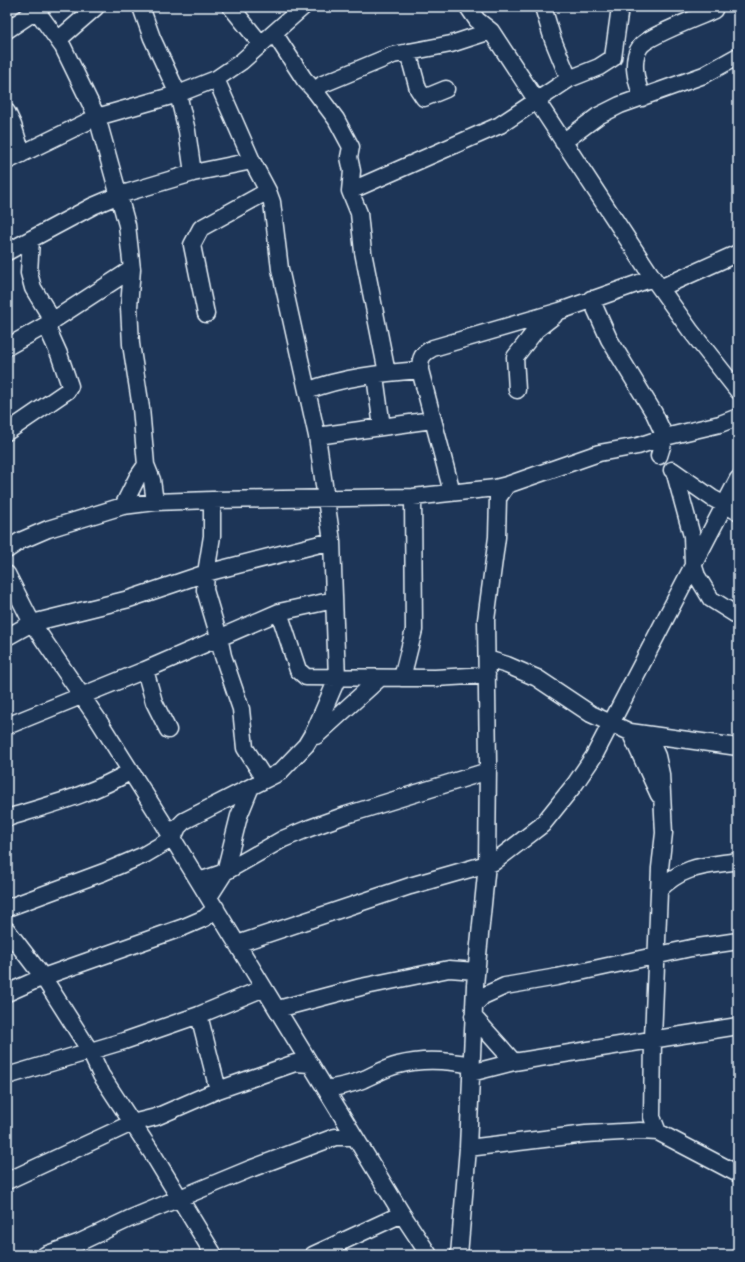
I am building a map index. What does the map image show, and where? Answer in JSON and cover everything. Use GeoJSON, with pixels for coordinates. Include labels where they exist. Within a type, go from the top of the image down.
{"type":"FeatureCollection","features":[{"type":"Feature","properties":{"kind":"street"},"geometry":{"type":"LineString","coordinates":[[58,40],[96,7]]}},
{"type":"Feature","properties":{"kind":"street"},"geometry":{"type":"LineString","coordinates":[[140,7],[152,38],[178,94],[187,131],[193,174]]}},
{"type":"Feature","properties":{"kind":"street"},"geometry":{"type":"LineString","coordinates":[[231,7],[262,44]]}},
{"type":"Feature","properties":{"kind":"street"},"geometry":{"type":"LineString","coordinates":[[7,161],[97,117],[178,94],[216,79],[241,62],[303,7]]}},
{"type":"Feature","properties":{"kind":"street"},"geometry":{"type":"LineString","coordinates":[[468,7],[477,20],[491,31],[657,283],[690,330],[738,391]]}},
{"type":"Feature","properties":{"kind":"street"},"geometry":{"type":"LineString","coordinates":[[543,7],[553,40],[569,79]]}},
{"type":"Feature","properties":{"kind":"street"},"geometry":{"type":"LineString","coordinates":[[350,191],[447,148],[483,134],[500,125],[569,79],[599,67],[613,58],[620,7]]}},
{"type":"Feature","properties":{"kind":"street"},"geometry":{"type":"LineString","coordinates":[[7,30],[36,8],[72,63],[97,117],[127,225],[132,269],[129,322],[133,363],[141,408],[146,465],[152,480],[155,502]]}},
{"type":"Feature","properties":{"kind":"street"},"geometry":{"type":"LineString","coordinates":[[642,98],[637,83],[635,59],[640,46],[714,10]]}},
{"type":"Feature","properties":{"kind":"street"},"geometry":{"type":"LineString","coordinates":[[315,90],[329,81],[393,54],[451,44],[491,31]]}},
{"type":"Feature","properties":{"kind":"street"},"geometry":{"type":"LineString","coordinates":[[274,33],[304,80],[315,90],[336,119],[351,147],[349,157],[352,171],[350,191],[359,213],[363,252],[381,374],[382,427]]}},
{"type":"Feature","properties":{"kind":"street"},"geometry":{"type":"LineString","coordinates":[[408,52],[418,89],[424,98],[446,90]]}},
{"type":"Feature","properties":{"kind":"street"},"geometry":{"type":"LineString","coordinates":[[563,142],[598,116],[620,105],[704,75],[738,56]]}},
{"type":"Feature","properties":{"kind":"street"},"geometry":{"type":"LineString","coordinates":[[216,79],[252,161],[268,191],[276,222],[280,269],[317,436],[332,541],[337,679],[322,717],[306,745]]}},
{"type":"Feature","properties":{"kind":"street"},"geometry":{"type":"LineString","coordinates":[[7,112],[13,125],[22,154]]}},
{"type":"Feature","properties":{"kind":"street"},"geometry":{"type":"LineString","coordinates":[[7,252],[93,206],[118,195],[193,174],[252,161]]}},
{"type":"Feature","properties":{"kind":"street"},"geometry":{"type":"LineString","coordinates":[[206,314],[192,245],[201,228],[268,191]]}},
{"type":"Feature","properties":{"kind":"street"},"geometry":{"type":"LineString","coordinates":[[7,432],[67,391],[70,386],[50,323],[33,288],[29,273],[32,239]]}},
{"type":"Feature","properties":{"kind":"street"},"geometry":{"type":"LineString","coordinates":[[452,492],[420,370],[420,358],[423,354],[434,348],[560,311],[591,299],[657,283],[738,253]]}},
{"type":"Feature","properties":{"kind":"street"},"geometry":{"type":"LineString","coordinates":[[7,347],[50,323],[132,269]]}},
{"type":"Feature","properties":{"kind":"street"},"geometry":{"type":"LineString","coordinates":[[591,299],[609,339],[654,413],[665,437],[659,456]]}},
{"type":"Feature","properties":{"kind":"street"},"geometry":{"type":"LineString","coordinates":[[517,390],[515,357],[536,330],[560,311]]}},
{"type":"Feature","properties":{"kind":"street"},"geometry":{"type":"LineString","coordinates":[[306,385],[326,384],[381,374],[420,370]]}},
{"type":"Feature","properties":{"kind":"street"},"geometry":{"type":"LineString","coordinates":[[7,550],[20,541],[48,529],[123,506],[155,502],[413,497],[452,492],[497,491],[599,453],[638,446],[665,437],[720,424],[738,417]]}},
{"type":"Feature","properties":{"kind":"street"},"geometry":{"type":"LineString","coordinates":[[317,436],[432,420]]}},
{"type":"Feature","properties":{"kind":"street"},"geometry":{"type":"LineString","coordinates":[[638,446],[659,456],[675,474],[731,509]]}},
{"type":"Feature","properties":{"kind":"street"},"geometry":{"type":"LineString","coordinates":[[123,506],[137,478],[146,465]]}},
{"type":"Feature","properties":{"kind":"street"},"geometry":{"type":"LineString","coordinates":[[675,474],[692,536],[693,564],[702,586],[711,599],[738,616]]}},
{"type":"Feature","properties":{"kind":"street"},"geometry":{"type":"LineString","coordinates":[[237,944],[403,888],[487,864],[502,857],[542,825],[575,784],[594,756],[693,564],[731,509],[738,479]]}},
{"type":"Feature","properties":{"kind":"street"},"geometry":{"type":"LineString","coordinates":[[459,1255],[468,1148],[478,945],[487,864],[488,771],[486,620],[497,537],[497,491]]}},
{"type":"Feature","properties":{"kind":"street"},"geometry":{"type":"LineString","coordinates":[[402,678],[414,630],[413,497]]}},
{"type":"Feature","properties":{"kind":"street"},"geometry":{"type":"LineString","coordinates":[[212,500],[212,536],[205,590],[223,656],[241,709],[245,748],[261,773],[263,780]]}},
{"type":"Feature","properties":{"kind":"street"},"geometry":{"type":"LineString","coordinates":[[7,637],[32,623],[130,599],[206,574],[332,541]]}},
{"type":"Feature","properties":{"kind":"street"},"geometry":{"type":"LineString","coordinates":[[7,574],[32,623],[83,697],[173,838],[264,988],[278,1008],[303,1061],[326,1089],[428,1255]]}},
{"type":"Feature","properties":{"kind":"street"},"geometry":{"type":"LineString","coordinates":[[7,726],[83,697],[279,612],[334,600]]}},
{"type":"Feature","properties":{"kind":"street"},"geometry":{"type":"LineString","coordinates":[[279,612],[298,670],[306,677],[337,679],[487,675]]}},
{"type":"Feature","properties":{"kind":"street"},"geometry":{"type":"LineString","coordinates":[[487,659],[507,665],[537,678],[591,714],[630,732],[668,739],[683,739],[738,747]]}},
{"type":"Feature","properties":{"kind":"street"},"geometry":{"type":"LineString","coordinates":[[145,670],[154,702],[168,730]]}},
{"type":"Feature","properties":{"kind":"street"},"geometry":{"type":"LineString","coordinates":[[7,908],[104,872],[144,855],[173,838],[178,827],[184,821],[250,789],[263,780],[280,772],[306,745],[380,678]]}},
{"type":"Feature","properties":{"kind":"street"},"geometry":{"type":"LineString","coordinates":[[630,732],[663,804]]}},
{"type":"Feature","properties":{"kind":"street"},"geometry":{"type":"LineString","coordinates":[[648,736],[657,756],[661,774],[664,833],[653,1038],[652,1116],[658,1132]]}},
{"type":"Feature","properties":{"kind":"street"},"geometry":{"type":"LineString","coordinates":[[657,756],[668,739]]}},
{"type":"Feature","properties":{"kind":"street"},"geometry":{"type":"LineString","coordinates":[[7,818],[76,796],[114,781],[131,771]]}},
{"type":"Feature","properties":{"kind":"street"},"geometry":{"type":"LineString","coordinates":[[199,881],[225,872],[283,839],[307,829],[346,815],[488,771]]}},
{"type":"Feature","properties":{"kind":"street"},"geometry":{"type":"LineString","coordinates":[[7,993],[43,977],[184,927],[205,918],[225,872],[239,816],[250,789]]}},
{"type":"Feature","properties":{"kind":"street"},"geometry":{"type":"LineString","coordinates":[[660,890],[674,876],[684,870],[738,861]]}},
{"type":"Feature","properties":{"kind":"street"},"geometry":{"type":"LineString","coordinates":[[7,930],[43,977],[90,1051],[101,1075],[142,1138],[214,1255]]}},
{"type":"Feature","properties":{"kind":"street"},"geometry":{"type":"LineString","coordinates":[[474,1010],[483,996],[505,986],[557,977],[698,946],[738,941]]}},
{"type":"Feature","properties":{"kind":"street"},"geometry":{"type":"LineString","coordinates":[[278,1008],[361,986],[449,969],[478,945]]}},
{"type":"Feature","properties":{"kind":"street"},"geometry":{"type":"LineString","coordinates":[[449,969],[505,986]]}},
{"type":"Feature","properties":{"kind":"street"},"geometry":{"type":"LineString","coordinates":[[7,1076],[90,1051],[199,1015],[264,988]]}},
{"type":"Feature","properties":{"kind":"street"},"geometry":{"type":"LineString","coordinates":[[474,1010],[514,1062]]}},
{"type":"Feature","properties":{"kind":"street"},"geometry":{"type":"LineString","coordinates":[[199,1015],[218,1090]]}},
{"type":"Feature","properties":{"kind":"street"},"geometry":{"type":"LineString","coordinates":[[326,1089],[356,1082],[387,1068],[410,1062],[450,1060],[471,1069],[653,1038],[738,1026]]}},
{"type":"Feature","properties":{"kind":"street"},"geometry":{"type":"LineString","coordinates":[[7,1181],[132,1123],[156,1116],[218,1090],[303,1061]]}},
{"type":"Feature","properties":{"kind":"street"},"geometry":{"type":"LineString","coordinates":[[142,1138],[156,1116]]}},
{"type":"Feature","properties":{"kind":"street"},"geometry":{"type":"LineString","coordinates":[[640,1131],[652,1116]]}},
{"type":"Feature","properties":{"kind":"street"},"geometry":{"type":"LineString","coordinates":[[335,1137],[346,1122]]}},
{"type":"Feature","properties":{"kind":"street"},"geometry":{"type":"LineString","coordinates":[[468,1148],[586,1134],[640,1131],[658,1132],[738,1174]]}},
{"type":"Feature","properties":{"kind":"street"},"geometry":{"type":"LineString","coordinates":[[45,1255],[78,1243],[179,1197],[335,1137],[355,1137]]}},
{"type":"Feature","properties":{"kind":"street"},"geometry":{"type":"LineString","coordinates":[[313,1255],[402,1214]]}}]}
